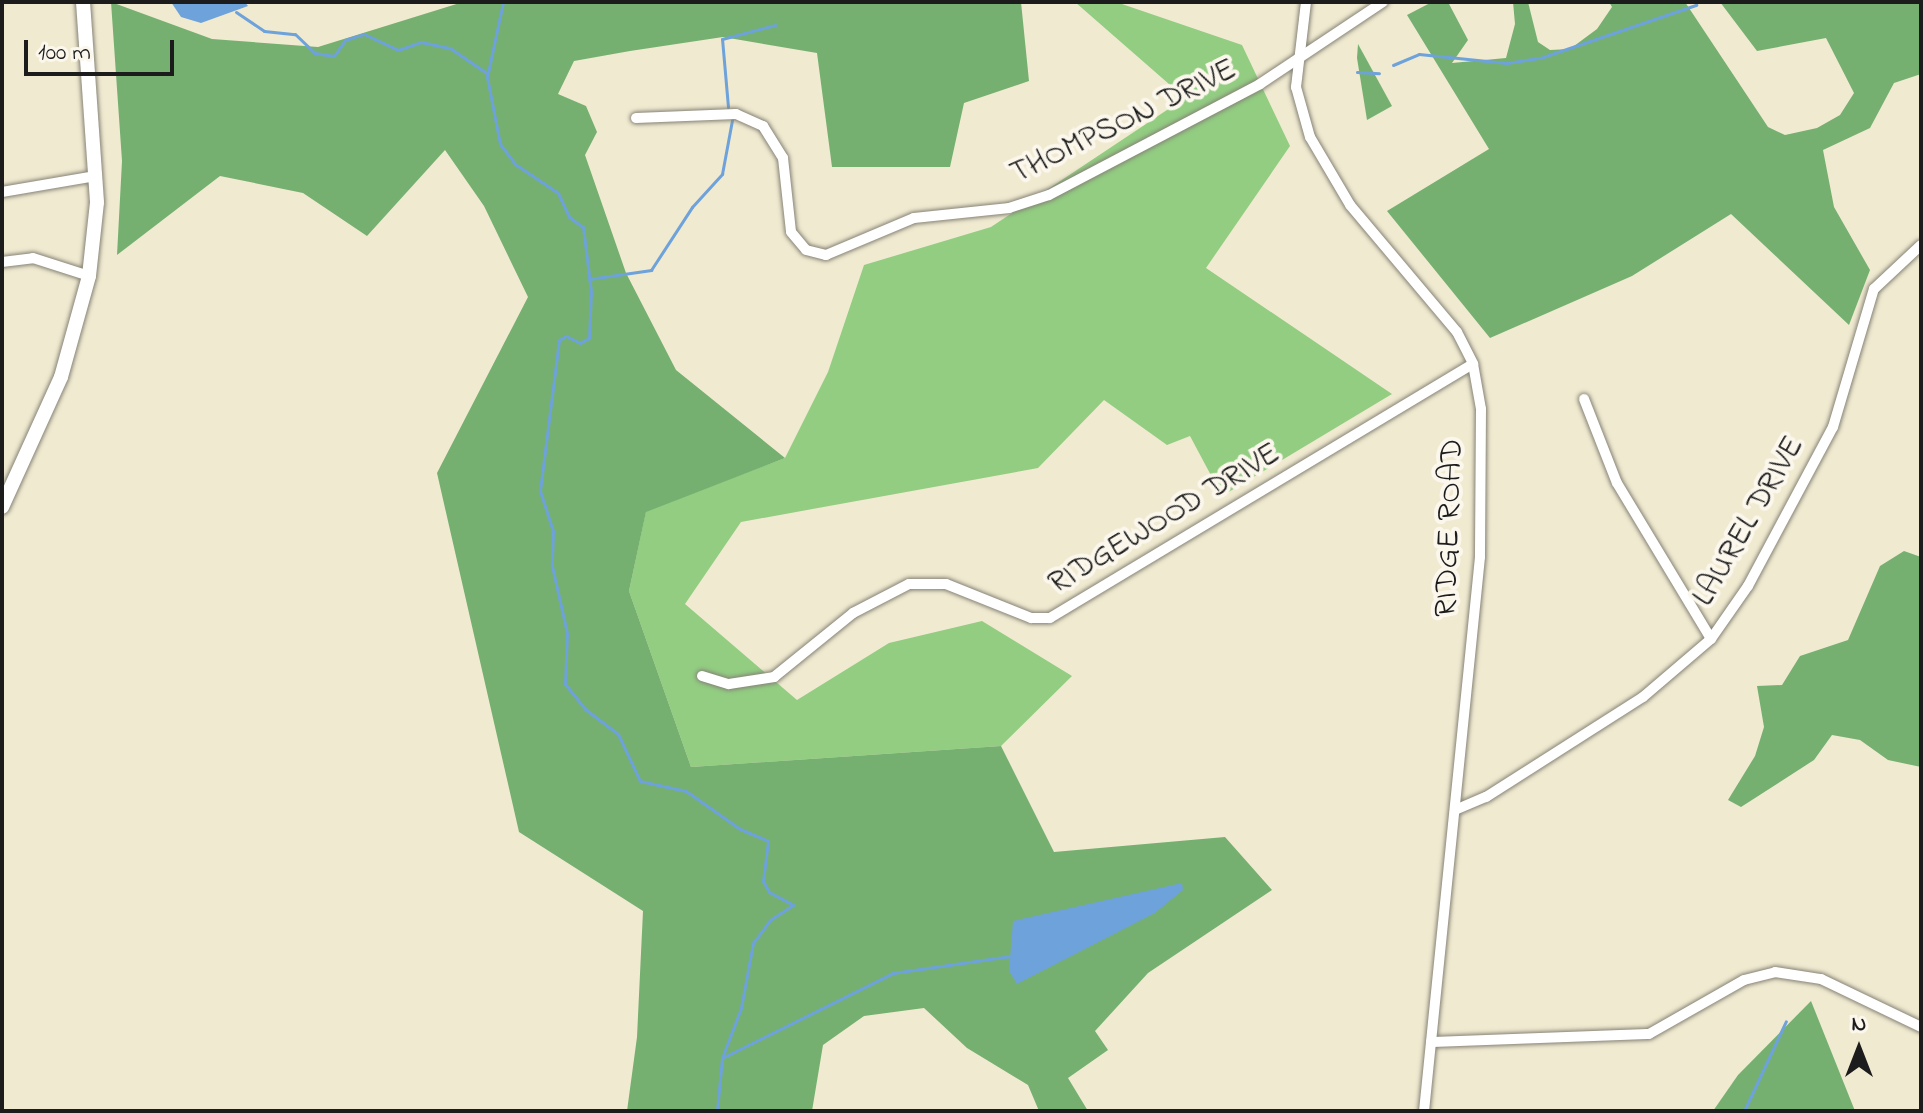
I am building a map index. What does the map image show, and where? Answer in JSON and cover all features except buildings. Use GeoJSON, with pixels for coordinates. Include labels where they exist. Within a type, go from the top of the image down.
{"type":"FeatureCollection","features":[{"type":"Feature","properties":{"kind":"main road"},"geometry":{"type":"LineString","coordinates":[[2,507],[61,377],[89,276],[96,176],[83,2]]}},
{"type":"Feature","properties":{"kind":"street","name":"RIDGE ROAD"},"geometry":{"type":"LineString","coordinates":[[1306,2],[1299,56],[1298,101],[1320,157],[1367,226],[1449,320],[1473,364],[1481,409],[1482,511],[1424,1111]]}},
{"type":"Feature","properties":{"kind":"street","name":"THOMPSON DRIVE"},"geometry":{"type":"LineString","coordinates":[[636,118],[736,114],[763,126],[782,153],[791,232],[806,250],[826,255],[914,218],[1009,208],[1049,195],[1260,84],[1383,2]]}},
{"type":"Feature","properties":{"kind":"street"},"geometry":{"type":"LineString","coordinates":[[2,192],[96,176]]}},
{"type":"Feature","properties":{"kind":"street","name":"LAUREL DRIVE"},"geometry":{"type":"LineString","coordinates":[[1455,810],[1486,797],[1643,697],[1711,639],[1748,586],[1833,427],[1874,289],[1921,245]]}},
{"type":"Feature","properties":{"kind":"street"},"geometry":{"type":"LineString","coordinates":[[2,262],[33,258],[89,276]]}},
{"type":"Feature","properties":{"kind":"street","name":"RIDGEWOOD DRIVE"},"geometry":{"type":"LineString","coordinates":[[702,676],[729,684],[774,677],[853,613],[909,584],[946,584],[1031,618],[1050,618],[1473,364]]}},
{"type":"Feature","properties":{"kind":"street"},"geometry":{"type":"LineString","coordinates":[[1584,399],[1617,483],[1711,639]]}},
{"type":"Feature","properties":{"kind":"street"},"geometry":{"type":"LineString","coordinates":[[1431,1042],[1649,1034],[1673,1025],[1744,980],[1775,972],[1821,979],[1921,1027]]}},
{"type":"Feature","properties":{"kind":"green space"},"geometry":{"type":"Polygon","coordinates":[[[111,2],[212,39],[318,47],[463,2],[1021,2],[1029,81],[964,103],[950,167],[832,167],[817,53],[723,37],[630,51],[574,61],[558,94],[586,106],[597,132],[585,155],[626,273],[676,370],[785,458],[646,512],[629,591],[691,767],[1001,746],[1054,852],[1225,837],[1272,890],[1148,973],[1095,1031],[1108,1050],[1068,1078],[1088,1111],[1039,1111],[1028,1085],[967,1048],[924,1008],[864,1016],[823,1045],[812,1111],[627,1111],[637,1037],[643,911],[519,832],[437,473],[528,297],[484,206],[445,150],[367,236],[303,193],[220,176],[117,255],[122,161],[111,2]]]}},
{"type":"Feature","properties":{"kind":"green space"},"geometry":{"type":"Polygon","coordinates":[[[1075,2],[1116,2],[1242,45],[1290,146],[1206,268],[1392,394],[1222,496],[1190,436],[1167,445],[1104,400],[1038,468],[741,522],[685,604],[797,700],[889,643],[982,621],[1072,676],[1001,746],[691,767],[629,591],[646,511],[785,458],[828,372],[864,265],[991,227],[1185,98],[1075,2]]]}},
{"type":"Feature","properties":{"kind":"green space"},"geometry":{"type":"Polygon","coordinates":[[[1432,2],[1448,2],[1468,40],[1452,63],[1506,58],[1515,24],[1513,2],[1528,2],[1538,42],[1550,50],[1570,49],[1597,29],[1612,7],[1609,2],[1685,2],[1768,127],[1785,135],[1817,128],[1840,115],[1854,93],[1826,38],[1757,51],[1720,2],[1921,2],[1921,74],[1894,83],[1870,128],[1823,150],[1834,207],[1870,270],[1849,325],[1731,214],[1632,276],[1490,338],[1387,211],[1489,149],[1407,15],[1432,2]]]}},
{"type":"Feature","properties":{"kind":"green space"},"geometry":{"type":"Polygon","coordinates":[[[1358,44],[1392,106],[1367,120],[1357,58],[1358,44]]]}},
{"type":"Feature","properties":{"kind":"green space"},"geometry":{"type":"Polygon","coordinates":[[[1904,551],[1921,557],[1921,767],[1888,760],[1860,740],[1832,735],[1814,760],[1741,807],[1728,800],[1755,756],[1764,727],[1757,686],[1782,685],[1800,656],[1848,640],[1880,566],[1904,551]]]}},
{"type":"Feature","properties":{"kind":"green space"},"geometry":{"type":"Polygon","coordinates":[[[1811,1001],[1855,1111],[1713,1111],[1738,1075],[1811,1001]]]}},
{"type":"Feature","properties":{"kind":"water"},"geometry":{"type":"Polygon","coordinates":[[[171,2],[245,2],[248,6],[201,23],[181,17],[171,2]]]}},
{"type":"Feature","properties":{"kind":"water"},"geometry":{"type":"Polygon","coordinates":[[[1182,883],[1183,890],[1155,913],[1017,984],[1009,971],[1013,921],[1182,883]]]}},
{"type":"Feature","properties":{"kind":"waterway"},"geometry":{"type":"LineString","coordinates":[[503,2],[487,77],[500,144],[515,164],[558,193],[569,217],[583,227],[591,291],[589,338],[580,343],[566,336],[559,340],[540,491],[553,531],[552,566],[567,633],[565,684],[585,709],[618,734],[640,781],[686,791],[740,829],[768,841],[763,881],[769,892],[793,905],[770,920],[753,943],[741,1008],[722,1058],[717,1111]]}},
{"type":"Feature","properties":{"kind":"waterway"},"geometry":{"type":"LineString","coordinates":[[1393,65],[1419,54],[1507,63],[1543,57],[1696,5]]}},
{"type":"Feature","properties":{"kind":"waterway"},"geometry":{"type":"LineString","coordinates":[[236,12],[264,31],[295,34],[315,53],[334,56],[345,40],[364,34],[398,50],[421,42],[450,48],[488,74]]}},
{"type":"Feature","properties":{"kind":"waterway"},"geometry":{"type":"LineString","coordinates":[[728,107],[722,39],[775,25]]}},
{"type":"Feature","properties":{"kind":"waterway"},"geometry":{"type":"LineString","coordinates":[[1357,72],[1379,73]]}},
{"type":"Feature","properties":{"kind":"waterway"},"geometry":{"type":"LineString","coordinates":[[589,279],[651,270],[692,207],[722,174],[732,120]]}},
{"type":"Feature","properties":{"kind":"waterway"},"geometry":{"type":"LineString","coordinates":[[724,1057],[893,973],[1011,956]]}},
{"type":"Feature","properties":{"kind":"waterway"},"geometry":{"type":"LineString","coordinates":[[1744,1111],[1786,1021]]}}]}
